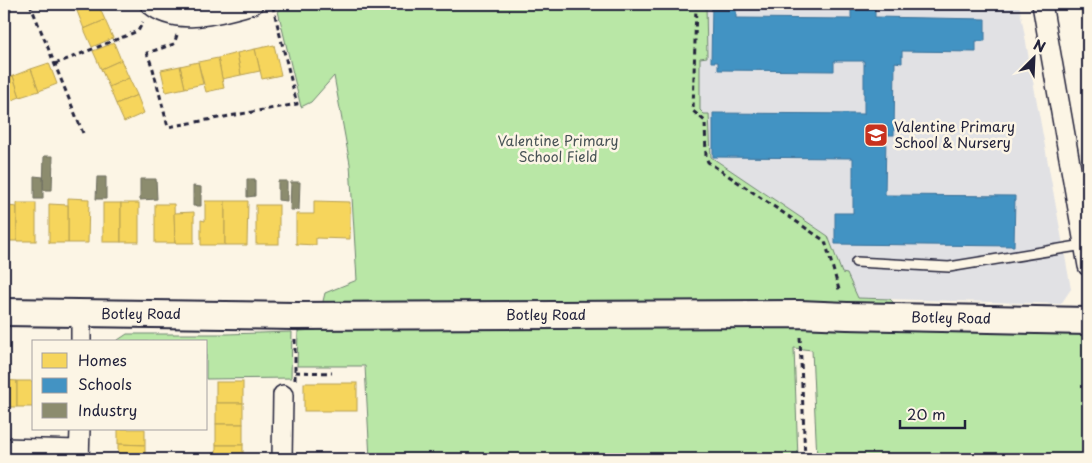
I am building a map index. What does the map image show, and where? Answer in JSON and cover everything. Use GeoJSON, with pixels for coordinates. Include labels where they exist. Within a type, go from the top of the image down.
{"type":"FeatureCollection","features":[{"type":"Feature","properties":{"kind":"main road","name":"Botley Road"},"geometry":{"type":"LineString","coordinates":[[4,312],[294,316],[799,314],[1088,321]]}},
{"type":"Feature","properties":{"kind":"street"},"geometry":{"type":"LineString","coordinates":[[151,5],[167,13],[182,16],[209,15],[253,4]]}},
{"type":"Feature","properties":{"kind":"street"},"geometry":{"type":"LineString","coordinates":[[1042,4],[1088,266]]}},
{"type":"Feature","properties":{"kind":"street"},"geometry":{"type":"LineString","coordinates":[[81,314],[81,340]]}},
{"type":"Feature","properties":{"kind":"street"},"geometry":{"type":"LineString","coordinates":[[282,459],[283,395]]}},
{"type":"Feature","properties":{"kind":"street"},"geometry":{"type":"LineString","coordinates":[[4,448],[79,455],[80,430]]}},
{"type":"Feature","properties":{"kind":"lane"},"geometry":{"type":"LineString","coordinates":[[856,262],[949,267],[1084,245]]}},
{"type":"Feature","properties":{"kind":"path"},"geometry":{"type":"LineString","coordinates":[[4,21],[13,4]]}},
{"type":"Feature","properties":{"kind":"path"},"geometry":{"type":"LineString","coordinates":[[30,4],[83,133]]}},
{"type":"Feature","properties":{"kind":"path"},"geometry":{"type":"LineString","coordinates":[[182,16],[174,44],[146,53],[153,69],[168,127],[297,104],[272,4]]}},
{"type":"Feature","properties":{"kind":"path"},"geometry":{"type":"LineString","coordinates":[[696,4],[693,111],[705,121],[706,157],[708,162],[825,241],[847,316]]}},
{"type":"Feature","properties":{"kind":"path"},"geometry":{"type":"LineString","coordinates":[[55,64],[138,31],[151,5]]}},
{"type":"Feature","properties":{"kind":"path"},"geometry":{"type":"LineString","coordinates":[[799,314],[805,459]]}},
{"type":"Feature","properties":{"kind":"path"},"geometry":{"type":"LineString","coordinates":[[283,395],[295,381],[294,316]]}},
{"type":"Feature","properties":{"kind":"path"},"geometry":{"type":"LineString","coordinates":[[295,372],[332,372]]}},
{"type":"Feature","properties":{"kind":"shaded area","name":"Valentine Primary School & Nursery"},"geometry":{"type":"Polygon","coordinates":[[[706,4],[1019,4],[1071,289],[1061,304],[851,298],[828,236],[711,157],[709,114],[704,114],[700,110],[700,58],[707,57],[706,4]]]}},
{"type":"Feature","properties":{"kind":"green space","name":"Valentine Primary School Field"},"geometry":{"type":"Polygon","coordinates":[[[293,4],[706,4],[707,57],[700,58],[700,110],[704,114],[709,114],[711,157],[828,236],[842,273],[847,274],[858,298],[890,299],[907,317],[1088,332],[1088,459],[817,459],[812,350],[794,348],[798,459],[370,459],[365,366],[297,366],[298,331],[316,330],[325,293],[357,280],[350,164],[334,76],[311,102],[301,107],[278,11],[293,4]]]}},
{"type":"Feature","properties":{"kind":"green space"},"geometry":{"type":"Polygon","coordinates":[[[292,332],[291,378],[208,379],[208,340],[118,340],[127,334],[292,332]]]}},
{"type":"Feature","properties":{"kind":"building: Homes"},"geometry":{"type":"Polygon","coordinates":[[[74,4],[94,4],[77,11],[74,4]]]}},
{"type":"Feature","properties":{"kind":"building: Homes"},"geometry":{"type":"Polygon","coordinates":[[[98,4],[105,20],[84,29],[77,11],[98,4]]]}},
{"type":"Feature","properties":{"kind":"building: Homes"},"geometry":{"type":"Polygon","coordinates":[[[1080,4],[1088,4],[1088,7],[1081,8],[1080,4]]]}},
{"type":"Feature","properties":{"kind":"building: Homes"},"geometry":{"type":"Polygon","coordinates":[[[1088,7],[1088,32],[1086,32],[1081,8],[1088,7]]]}},
{"type":"Feature","properties":{"kind":"building: Homes"},"geometry":{"type":"Polygon","coordinates":[[[105,20],[113,38],[92,47],[84,29],[105,20]]]}},
{"type":"Feature","properties":{"kind":"building: Homes"},"geometry":{"type":"Polygon","coordinates":[[[114,43],[121,60],[101,69],[93,51],[114,43]]]}},
{"type":"Feature","properties":{"kind":"building: Homes"},"geometry":{"type":"Polygon","coordinates":[[[274,45],[281,75],[262,79],[255,49],[274,45]]]}},
{"type":"Feature","properties":{"kind":"building: Homes"},"geometry":{"type":"Polygon","coordinates":[[[255,49],[260,71],[241,75],[237,53],[255,49]]]}},
{"type":"Feature","properties":{"kind":"building: Homes"},"geometry":{"type":"Polygon","coordinates":[[[237,53],[241,75],[222,79],[218,58],[237,53]]]}},
{"type":"Feature","properties":{"kind":"building: Homes"},"geometry":{"type":"Polygon","coordinates":[[[218,58],[224,88],[206,92],[198,62],[218,58]]]}},
{"type":"Feature","properties":{"kind":"building: Homes"},"geometry":{"type":"Polygon","coordinates":[[[121,60],[129,78],[109,87],[101,69],[121,60]]]}},
{"type":"Feature","properties":{"kind":"building: Homes"},"geometry":{"type":"Polygon","coordinates":[[[198,62],[203,84],[185,88],[180,66],[198,62]]]}},
{"type":"Feature","properties":{"kind":"building: Homes"},"geometry":{"type":"Polygon","coordinates":[[[49,63],[57,84],[39,91],[31,69],[49,63]]]}},
{"type":"Feature","properties":{"kind":"building: Homes"},"geometry":{"type":"Polygon","coordinates":[[[180,66],[185,88],[166,92],[161,70],[180,66]]]}},
{"type":"Feature","properties":{"kind":"building: Homes"},"geometry":{"type":"Polygon","coordinates":[[[31,69],[39,91],[20,97],[13,76],[31,69]]]}},
{"type":"Feature","properties":{"kind":"building: Homes"},"geometry":{"type":"Polygon","coordinates":[[[13,76],[20,97],[4,103],[4,79],[13,76]]]}},
{"type":"Feature","properties":{"kind":"building: Homes"},"geometry":{"type":"Polygon","coordinates":[[[129,78],[137,95],[116,104],[109,87],[129,78]]]}},
{"type":"Feature","properties":{"kind":"building: Homes"},"geometry":{"type":"Polygon","coordinates":[[[137,95],[144,113],[124,122],[116,104],[137,95]]]}},
{"type":"Feature","properties":{"kind":"building: Homes"},"geometry":{"type":"Polygon","coordinates":[[[68,198],[89,199],[88,243],[68,243],[68,198]]]}},
{"type":"Feature","properties":{"kind":"building: Homes"},"geometry":{"type":"Polygon","coordinates":[[[4,201],[8,201],[8,206],[17,207],[17,241],[4,241],[4,201]]]}},
{"type":"Feature","properties":{"kind":"building: Homes"},"geometry":{"type":"Polygon","coordinates":[[[205,201],[225,201],[225,245],[201,245],[201,220],[205,221],[205,201]]]}},
{"type":"Feature","properties":{"kind":"building: Homes"},"geometry":{"type":"Polygon","coordinates":[[[225,201],[248,201],[247,245],[225,245],[225,201]]]}},
{"type":"Feature","properties":{"kind":"building: Homes"},"geometry":{"type":"Polygon","coordinates":[[[314,201],[350,202],[350,239],[316,238],[316,245],[296,244],[296,214],[314,214],[314,201]]]}},
{"type":"Feature","properties":{"kind":"building: Homes"},"geometry":{"type":"Polygon","coordinates":[[[17,203],[36,203],[36,241],[17,241],[17,203]]]}},
{"type":"Feature","properties":{"kind":"building: Homes"},"geometry":{"type":"Polygon","coordinates":[[[103,203],[121,203],[121,242],[103,242],[103,203]]]}},
{"type":"Feature","properties":{"kind":"building: Homes"},"geometry":{"type":"Polygon","coordinates":[[[121,203],[139,203],[139,242],[121,242],[121,203]]]}},
{"type":"Feature","properties":{"kind":"building: Homes"},"geometry":{"type":"Polygon","coordinates":[[[49,204],[68,205],[68,243],[49,243],[49,204]]]}},
{"type":"Feature","properties":{"kind":"building: Homes"},"geometry":{"type":"Polygon","coordinates":[[[155,204],[174,204],[175,243],[155,243],[155,204]]]}},
{"type":"Feature","properties":{"kind":"building: Homes"},"geometry":{"type":"Polygon","coordinates":[[[256,205],[279,205],[279,244],[256,244],[256,205]]]}},
{"type":"Feature","properties":{"kind":"building: Homes"},"geometry":{"type":"Polygon","coordinates":[[[194,212],[194,243],[175,243],[174,213],[194,212]]]}},
{"type":"Feature","properties":{"kind":"building: Homes"},"geometry":{"type":"Polygon","coordinates":[[[4,380],[17,381],[17,407],[4,407],[4,380]]]}},
{"type":"Feature","properties":{"kind":"building: Homes"},"geometry":{"type":"Polygon","coordinates":[[[17,381],[32,381],[32,407],[17,407],[17,381]]]}},
{"type":"Feature","properties":{"kind":"building: Homes"},"geometry":{"type":"Polygon","coordinates":[[[216,382],[243,382],[243,403],[216,403],[216,382]]]}},
{"type":"Feature","properties":{"kind":"building: Homes"},"geometry":{"type":"Polygon","coordinates":[[[304,383],[357,383],[357,411],[304,411],[304,383]]]}},
{"type":"Feature","properties":{"kind":"building: Homes"},"geometry":{"type":"Polygon","coordinates":[[[216,403],[243,403],[243,424],[216,424],[216,403]]]}},
{"type":"Feature","properties":{"kind":"building: Homes"},"geometry":{"type":"Polygon","coordinates":[[[216,424],[243,424],[243,445],[216,445],[216,424]]]}},
{"type":"Feature","properties":{"kind":"building: Homes"},"geometry":{"type":"Polygon","coordinates":[[[118,430],[145,430],[145,445],[118,444],[118,430]]]}},
{"type":"Feature","properties":{"kind":"building: Homes"},"geometry":{"type":"Polygon","coordinates":[[[118,444],[145,445],[145,459],[118,459],[118,444]]]}},
{"type":"Feature","properties":{"kind":"building: Homes"},"geometry":{"type":"Polygon","coordinates":[[[216,445],[243,445],[243,459],[216,459],[216,445]]]}},
{"type":"Feature","properties":{"kind":"building: Schools"},"geometry":{"type":"Polygon","coordinates":[[[712,4],[736,4],[736,18],[851,19],[851,9],[867,8],[867,4],[875,4],[875,17],[985,19],[985,41],[976,41],[976,52],[902,51],[902,63],[895,62],[894,135],[886,135],[885,195],[1015,196],[1014,246],[835,244],[835,213],[853,213],[853,158],[713,157],[713,113],[864,114],[864,61],[834,61],[834,71],[718,70],[718,62],[711,62],[712,4]]]}},
{"type":"Feature","properties":{"kind":"building: Industry"},"geometry":{"type":"Polygon","coordinates":[[[44,156],[53,156],[52,190],[43,190],[44,156]]]}},
{"type":"Feature","properties":{"kind":"building: Industry"},"geometry":{"type":"Polygon","coordinates":[[[34,176],[43,177],[43,199],[34,199],[34,176]]]}},
{"type":"Feature","properties":{"kind":"building: Industry"},"geometry":{"type":"Polygon","coordinates":[[[97,177],[106,177],[106,199],[96,199],[97,177]]]}},
{"type":"Feature","properties":{"kind":"building: Industry"},"geometry":{"type":"Polygon","coordinates":[[[140,179],[156,179],[157,199],[140,200],[140,179]]]}},
{"type":"Feature","properties":{"kind":"building: Industry"},"geometry":{"type":"Polygon","coordinates":[[[247,179],[255,179],[255,196],[247,197],[247,179]]]}},
{"type":"Feature","properties":{"kind":"building: Industry"},"geometry":{"type":"Polygon","coordinates":[[[278,181],[287,181],[287,201],[278,200],[278,181]]]}},
{"type":"Feature","properties":{"kind":"building: Industry"},"geometry":{"type":"Polygon","coordinates":[[[291,182],[300,182],[299,210],[290,210],[291,182]]]}},
{"type":"Feature","properties":{"kind":"building: Industry"},"geometry":{"type":"Polygon","coordinates":[[[193,186],[201,187],[201,206],[193,206],[193,186]]]}},
{"type":"Feature","properties":{"kind":"place","name":"Valentine Primary School & Nursery"},"geometry":{"type":"Point","coordinates":[876,135]}}]}
